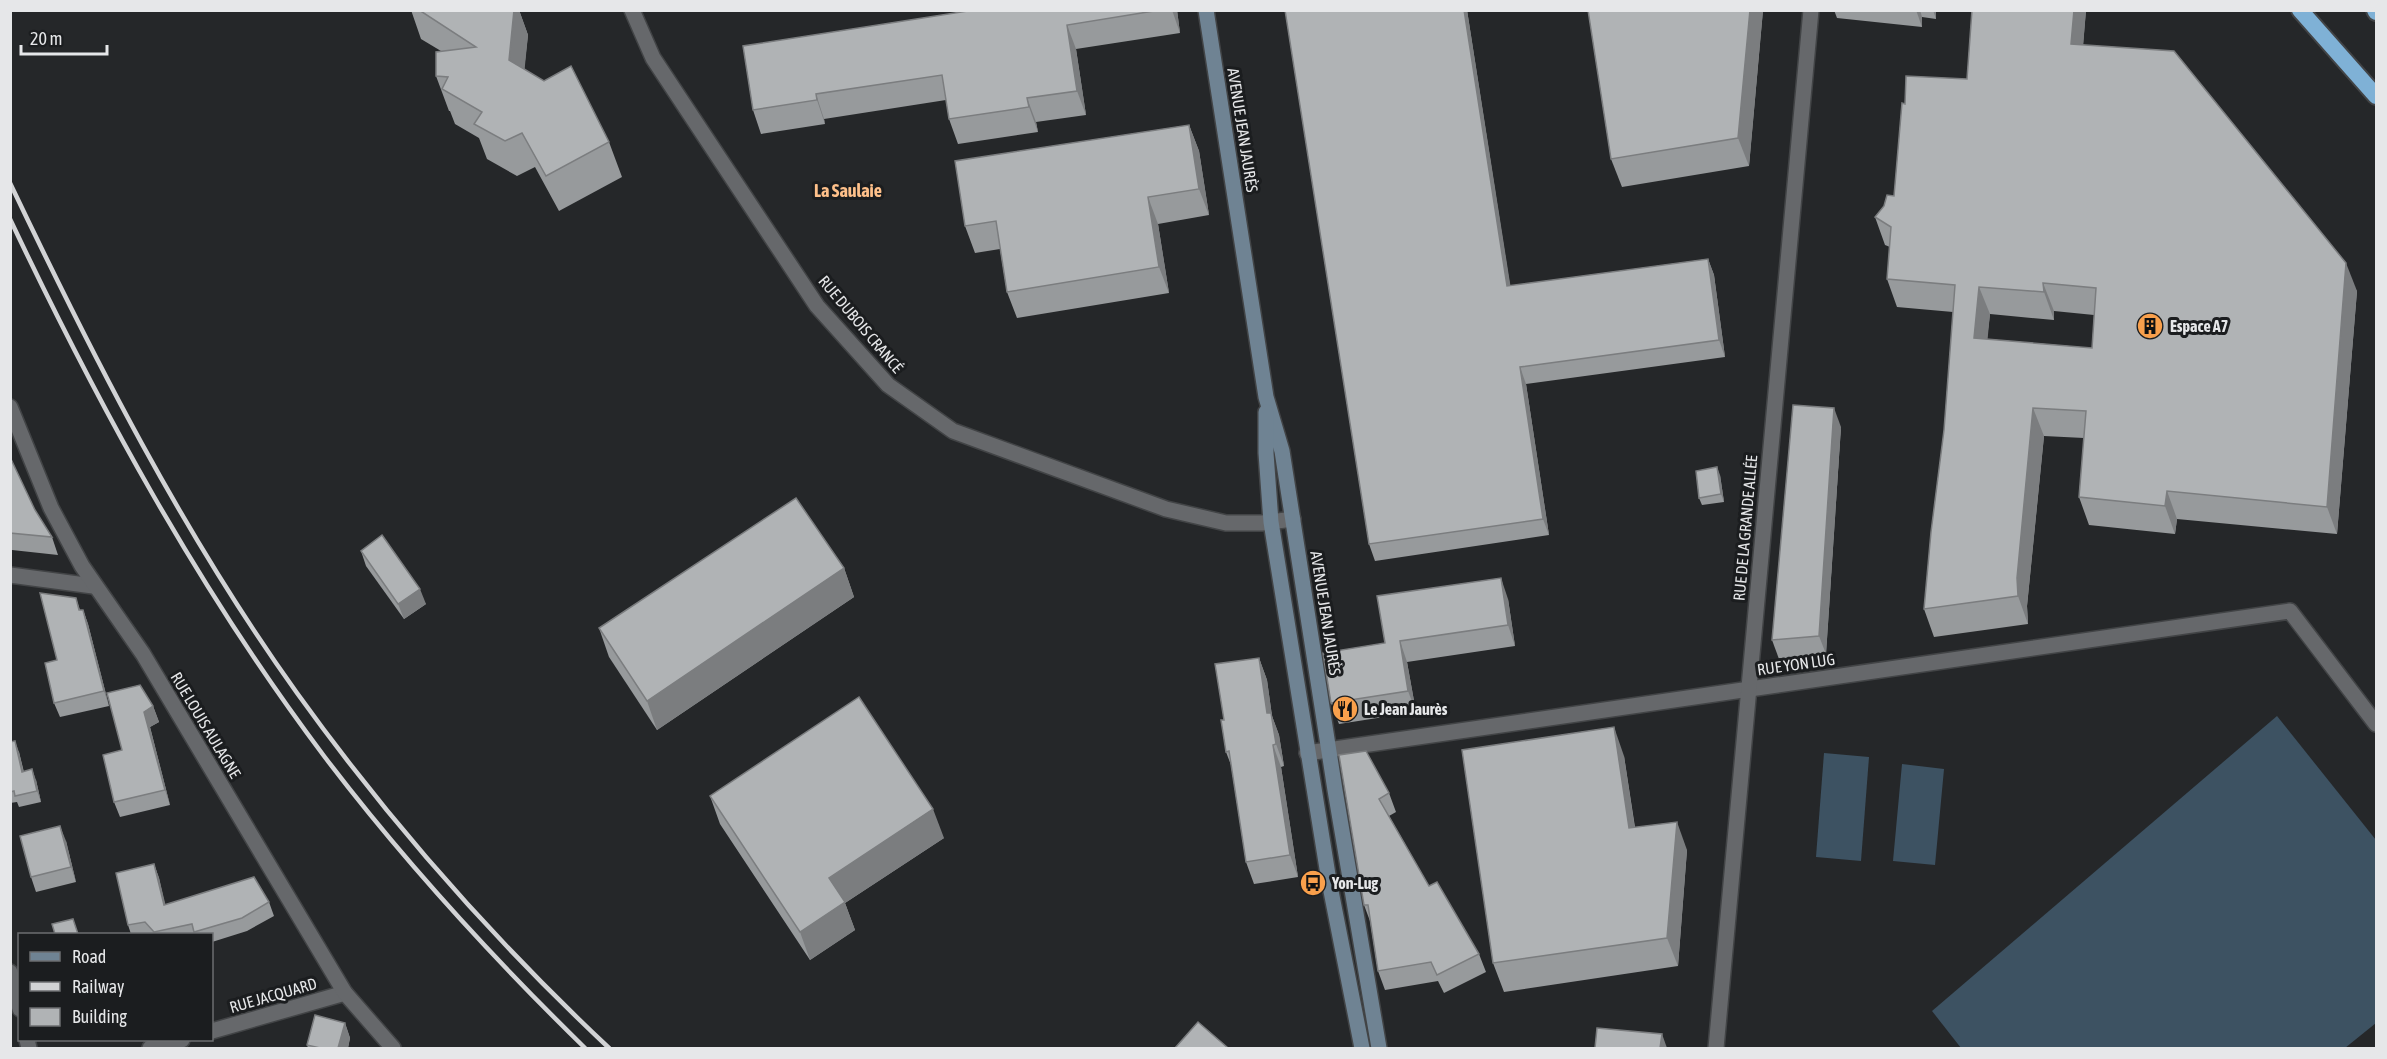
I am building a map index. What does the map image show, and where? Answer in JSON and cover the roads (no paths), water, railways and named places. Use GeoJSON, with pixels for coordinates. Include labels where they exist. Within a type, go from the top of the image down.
{"type":"FeatureCollection","features":[{"type":"Feature","properties":{"kind":"highway"},"geometry":{"type":"LineString","coordinates":[[2300,10],[2376,96]]}},
{"type":"Feature","properties":{"kind":"main road","name":"AVENUE JEAN JAURÈS"},"geometry":{"type":"LineString","coordinates":[[1206,10],[1266,397],[1282,451],[1379,1048]]}},
{"type":"Feature","properties":{"kind":"main road","name":"AVENUE JEAN JAURÈS"},"geometry":{"type":"LineString","coordinates":[[1266,397],[1266,453],[1271,522],[1329,881],[1362,1048]]}},
{"type":"Feature","properties":{"kind":"street","name":"RUE DUBOIS CRANCÉ"},"geometry":{"type":"LineString","coordinates":[[632,10],[653,58],[818,306],[888,385],[953,431],[1166,509],[1226,523],[1293,519]]}},
{"type":"Feature","properties":{"kind":"street","name":"RUE DE LA GRANDE ALLÉE"},"geometry":{"type":"LineString","coordinates":[[1716,1048],[1811,10]]}},
{"type":"Feature","properties":{"kind":"street","name":"RUE LOUIS AULAGNE"},"geometry":{"type":"LineString","coordinates":[[10,407],[51,508],[93,586],[143,654],[345,993],[393,1048]]}},
{"type":"Feature","properties":{"kind":"street"},"geometry":{"type":"LineString","coordinates":[[10,574],[93,586]]}},
{"type":"Feature","properties":{"kind":"street","name":"RUE YON LUG"},"geometry":{"type":"LineString","coordinates":[[1307,753],[2290,611],[2376,724]]}},
{"type":"Feature","properties":{"kind":"street"},"geometry":{"type":"LineString","coordinates":[[10,972],[18,1002]]}},
{"type":"Feature","properties":{"kind":"street","name":"RUE JACQUARD"},"geometry":{"type":"LineString","coordinates":[[213,1031],[345,993]]}},
{"type":"Feature","properties":{"kind":"street"},"geometry":{"type":"LineString","coordinates":[[150,1048],[178,1041]]}},
{"type":"Feature","properties":{"kind":"railway"},"geometry":{"type":"LineString","coordinates":[[10,183],[74,315],[142,444],[178,508],[255,633],[332,741],[444,878],[525,965],[609,1048]]}},
{"type":"Feature","properties":{"kind":"railway"},"geometry":{"type":"LineString","coordinates":[[10,219],[79,359],[154,496],[193,563],[278,693],[385,833],[482,943],[585,1048]]}},
{"type":"Feature","properties":{"kind":"place","name":"Espace A7"},"geometry":{"type":"Point","coordinates":[2150,326]}},
{"type":"Feature","properties":{"kind":"place","name":"Le Jean Jaurès"},"geometry":{"type":"Point","coordinates":[1345,709]}},
{"type":"Feature","properties":{"kind":"place","name":"Yon-Lug"},"geometry":{"type":"Point","coordinates":[1313,883]}},
{"type":"Feature","properties":{"kind":"district","name":"La Saulaie"},"geometry":{"type":"Point","coordinates":[848,191]}}]}
